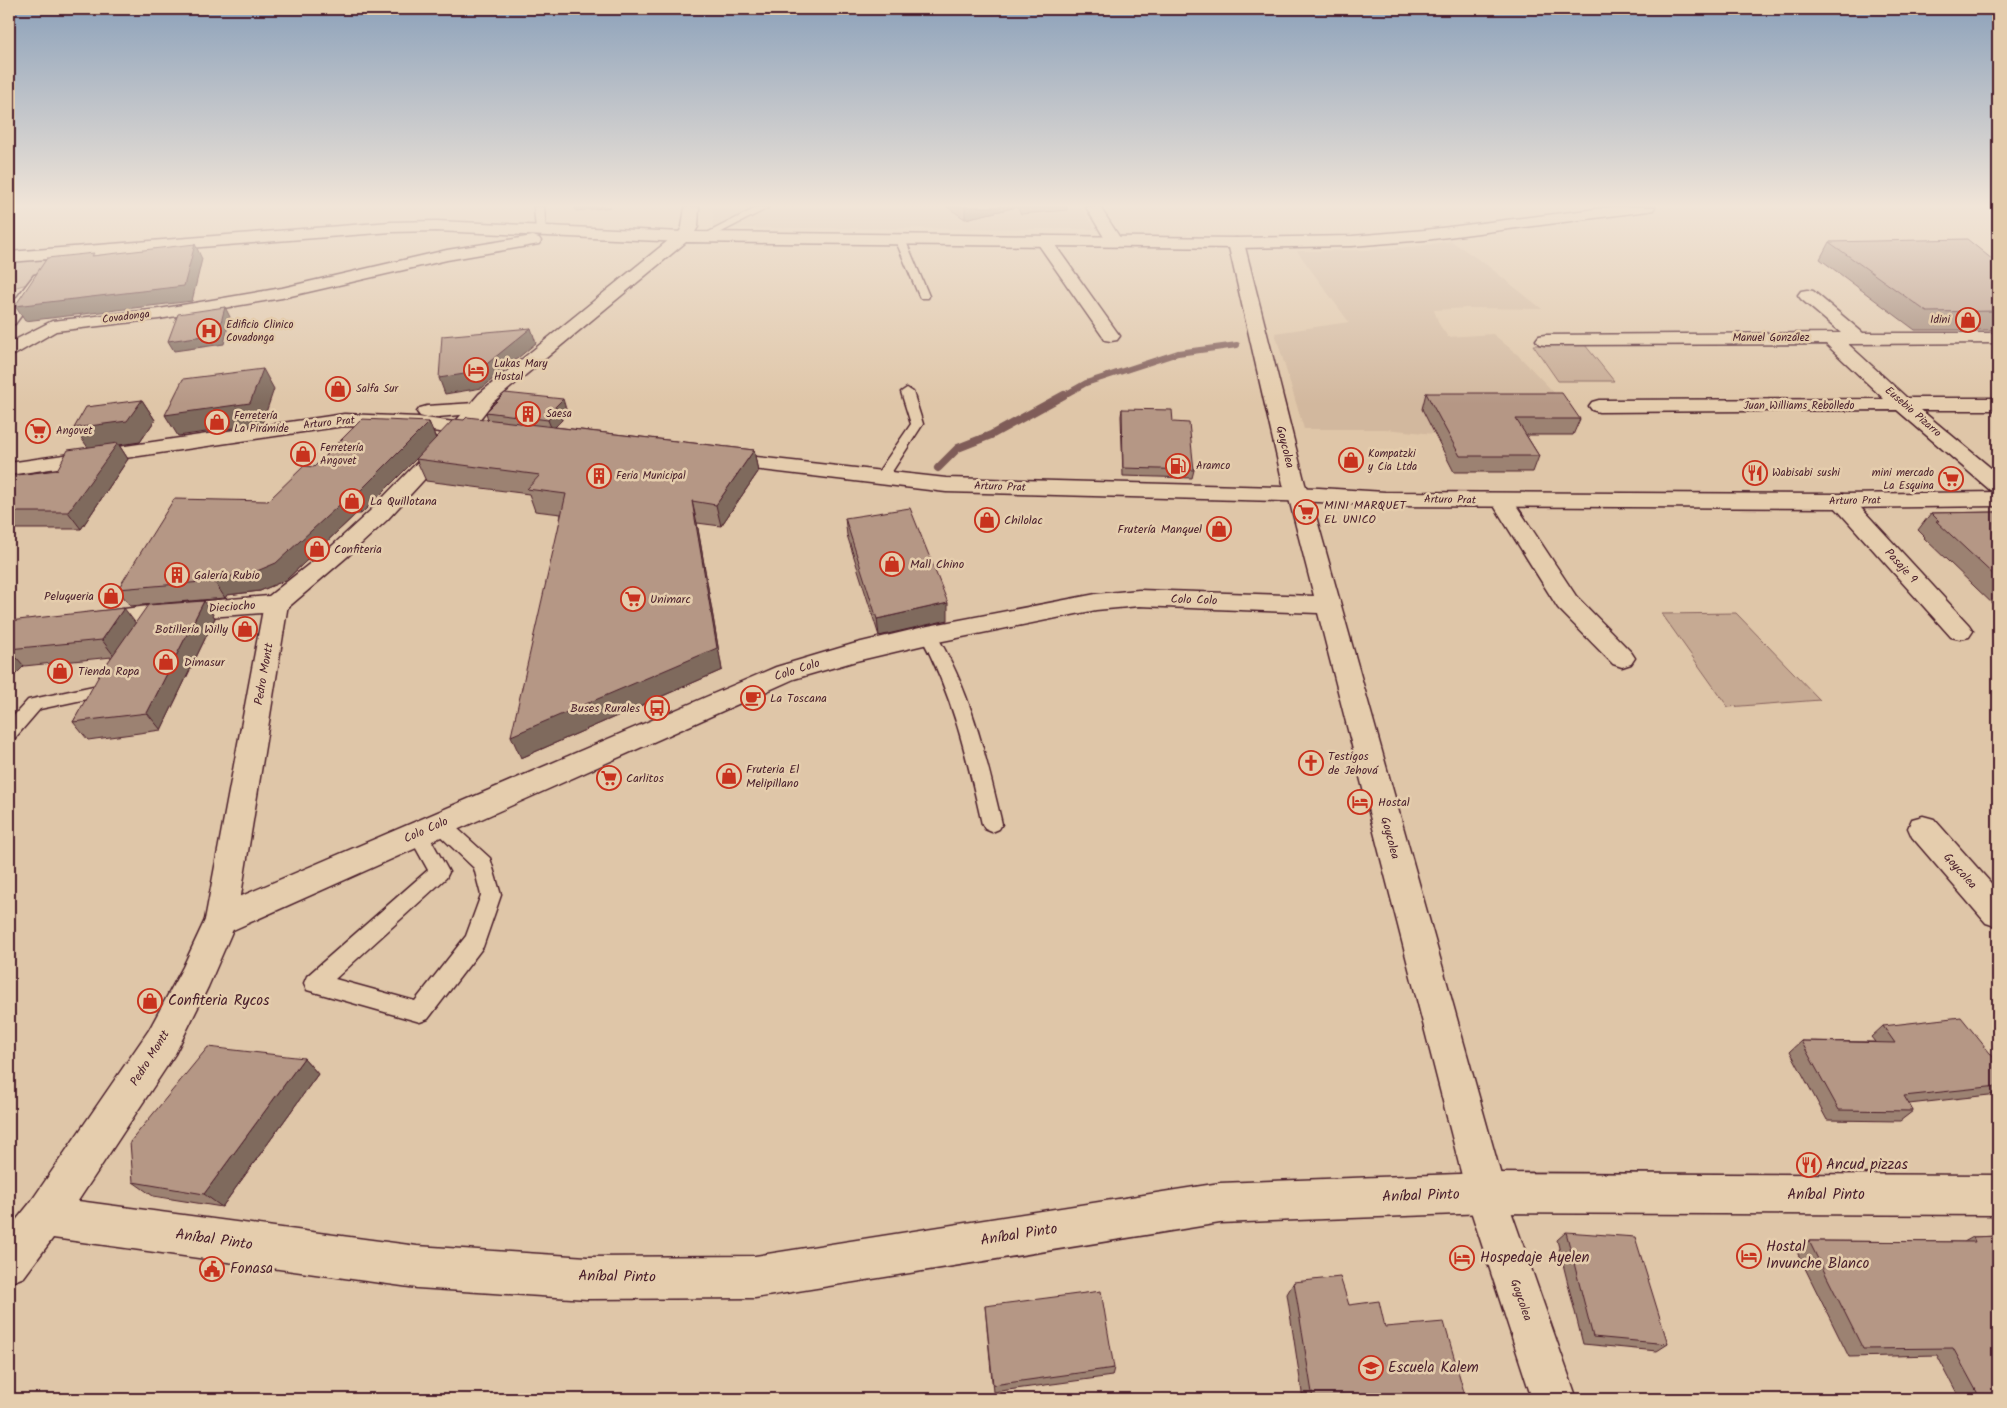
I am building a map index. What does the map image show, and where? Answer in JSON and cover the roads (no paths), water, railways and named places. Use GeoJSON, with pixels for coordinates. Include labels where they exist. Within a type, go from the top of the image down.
{"type":"FeatureCollection","features":[{"type":"Feature","properties":{"kind":"street"},"geometry":{"type":"LineString","coordinates":[[9,320],[44,273]]}},
{"type":"Feature","properties":{"kind":"street","name":"Covadonga"},"geometry":{"type":"LineString","coordinates":[[9,328],[52,326],[159,314],[282,292],[370,273]]}},
{"type":"Feature","properties":{"kind":"street"},"geometry":{"type":"LineString","coordinates":[[276,604],[340,551],[379,515],[460,428],[475,409],[640,273]]}},
{"type":"Feature","properties":{"kind":"street"},"geometry":{"type":"LineString","coordinates":[[1066,273],[1111,336]]}},
{"type":"Feature","properties":{"kind":"street","name":"Goycolea"},"geometry":{"type":"LineString","coordinates":[[1243,273],[1294,484],[1299,495],[1486,1193],[1555,1399]]}},
{"type":"Feature","properties":{"kind":"street"},"geometry":{"type":"LineString","coordinates":[[1807,295],[1858,338]]}},
{"type":"Feature","properties":{"kind":"street","name":"Covadonga"},"geometry":{"type":"LineString","coordinates":[[9,350],[52,326]]}},
{"type":"Feature","properties":{"kind":"street","name":"Eusebio Pizarro"},"geometry":{"type":"LineString","coordinates":[[1830,338],[1904,406],[1998,485]]}},
{"type":"Feature","properties":{"kind":"street","name":"Manuel González"},"geometry":{"type":"LineString","coordinates":[[1545,340],[1998,338]]}},
{"type":"Feature","properties":{"kind":"street","name":"Juan Williams Rebolledo"},"geometry":{"type":"LineString","coordinates":[[1599,406],[1904,406],[1998,404]]}},
{"type":"Feature","properties":{"kind":"street"},"geometry":{"type":"LineString","coordinates":[[344,420],[475,409]]}},
{"type":"Feature","properties":{"kind":"street","name":"Arturo Prat"},"geometry":{"type":"LineString","coordinates":[[9,469],[344,420],[418,423],[505,434]]}},
{"type":"Feature","properties":{"kind":"street","name":"Arturo Prat"},"geometry":{"type":"LineString","coordinates":[[703,457],[946,485],[1385,499],[1842,501],[1998,499]]}},
{"type":"Feature","properties":{"kind":"street"},"geometry":{"type":"LineString","coordinates":[[1502,500],[1567,602],[1622,658]]}},
{"type":"Feature","properties":{"kind":"street","name":"Pasaje 9"},"geometry":{"type":"LineString","coordinates":[[1842,501],[1960,631]]}},
{"type":"Feature","properties":{"kind":"street","name":"Colo Colo"},"geometry":{"type":"LineString","coordinates":[[222,920],[785,673],[853,652],[928,635],[1096,602],[1139,598],[1327,605]]}},
{"type":"Feature","properties":{"kind":"street","name":"Dieciocho"},"geometry":{"type":"LineString","coordinates":[[68,623],[150,621],[276,604]]}},
{"type":"Feature","properties":{"kind":"street","name":"Pedro Montt"},"geometry":{"type":"LineString","coordinates":[[9,1262],[44,1217],[162,1042],[222,920],[276,604]]}},
{"type":"Feature","properties":{"kind":"street","name":"Goycolea"},"geometry":{"type":"LineString","coordinates":[[1922,828],[1998,913]]}},
{"type":"Feature","properties":{"kind":"street","name":"Aníbal Pinto"},"geometry":{"type":"LineString","coordinates":[[44,1217],[417,1267],[587,1278],[755,1277],[1220,1204],[1486,1193],[1998,1195]]}},
{"type":"Feature","properties":{"kind":"lane"},"geometry":{"type":"LineString","coordinates":[[914,273],[924,296]]}},
{"type":"Feature","properties":{"kind":"lane"},"geometry":{"type":"LineString","coordinates":[[881,478],[917,424],[907,392]]}},
{"type":"Feature","properties":{"kind":"lane"},"geometry":{"type":"LineString","coordinates":[[928,635],[945,662],[966,718],[992,824]]}},
{"type":"Feature","properties":{"kind":"lane"},"geometry":{"type":"LineString","coordinates":[[9,733],[34,704],[104,690],[119,667]]}},
{"type":"Feature","properties":{"kind":"lane"},"geometry":{"type":"LineString","coordinates":[[429,829],[483,864],[491,895],[475,941],[420,1012],[315,983],[439,872],[429,829]]}},
{"type":"Feature","properties":{"kind":"waterway"},"geometry":{"type":"LineString","coordinates":[[1061,397],[1086,383],[1178,353],[1237,345]]}},
{"type":"Feature","properties":{"kind":"waterway"},"geometry":{"type":"LineString","coordinates":[[938,468],[958,448],[991,435],[1064,395]]}},
{"type":"Feature","properties":{"kind":"place","name":"Idini"},"geometry":{"type":"Point","coordinates":[1968,320]}},
{"type":"Feature","properties":{"kind":"place","name":"Edificio Clinico Covadonga"},"geometry":{"type":"Point","coordinates":[209,331]}},
{"type":"Feature","properties":{"kind":"place","name":"Lukas Mary Hostal"},"geometry":{"type":"Point","coordinates":[476,370]}},
{"type":"Feature","properties":{"kind":"place","name":"Salfa Sur"},"geometry":{"type":"Point","coordinates":[338,389]}},
{"type":"Feature","properties":{"kind":"place","name":"Saesa"},"geometry":{"type":"Point","coordinates":[528,414]}},
{"type":"Feature","properties":{"kind":"place","name":"Ferretería La Pirámide"},"geometry":{"type":"Point","coordinates":[217,422]}},
{"type":"Feature","properties":{"kind":"place","name":"Angovet"},"geometry":{"type":"Point","coordinates":[38,431]}},
{"type":"Feature","properties":{"kind":"place","name":"Ferretería Angovet"},"geometry":{"type":"Point","coordinates":[303,454]}},
{"type":"Feature","properties":{"kind":"place","name":"Kompatzki y Cia Ltda"},"geometry":{"type":"Point","coordinates":[1351,460]}},
{"type":"Feature","properties":{"kind":"place","name":"Aramco"},"geometry":{"type":"Point","coordinates":[1178,466]}},
{"type":"Feature","properties":{"kind":"place","name":"Wabisabi sushi"},"geometry":{"type":"Point","coordinates":[1755,473]}},
{"type":"Feature","properties":{"kind":"place","name":"Feria Municipal"},"geometry":{"type":"Point","coordinates":[599,476]}},
{"type":"Feature","properties":{"kind":"place","name":"mini mercado La Esquina"},"geometry":{"type":"Point","coordinates":[1951,479]}},
{"type":"Feature","properties":{"kind":"place","name":"La Quillotana"},"geometry":{"type":"Point","coordinates":[352,501]}},
{"type":"Feature","properties":{"kind":"place","name":"MINI MARQUET EL UNICO"},"geometry":{"type":"Point","coordinates":[1306,512]}},
{"type":"Feature","properties":{"kind":"place","name":"Chilolac"},"geometry":{"type":"Point","coordinates":[987,520]}},
{"type":"Feature","properties":{"kind":"place","name":"Frutería Manquel"},"geometry":{"type":"Point","coordinates":[1219,529]}},
{"type":"Feature","properties":{"kind":"place","name":"Confiteria"},"geometry":{"type":"Point","coordinates":[317,549]}},
{"type":"Feature","properties":{"kind":"place","name":"Mall Chino"},"geometry":{"type":"Point","coordinates":[892,564]}},
{"type":"Feature","properties":{"kind":"place","name":"Galería Rubio"},"geometry":{"type":"Point","coordinates":[177,575]}},
{"type":"Feature","properties":{"kind":"place","name":"Peluqueria"},"geometry":{"type":"Point","coordinates":[111,596]}},
{"type":"Feature","properties":{"kind":"place","name":"Unimarc"},"geometry":{"type":"Point","coordinates":[633,599]}},
{"type":"Feature","properties":{"kind":"place","name":"Botilleria Willy"},"geometry":{"type":"Point","coordinates":[245,629]}},
{"type":"Feature","properties":{"kind":"place","name":"Dimasur"},"geometry":{"type":"Point","coordinates":[166,662]}},
{"type":"Feature","properties":{"kind":"place","name":"Tienda Ropa"},"geometry":{"type":"Point","coordinates":[60,671]}},
{"type":"Feature","properties":{"kind":"place","name":"La Toscana"},"geometry":{"type":"Point","coordinates":[753,698]}},
{"type":"Feature","properties":{"kind":"place","name":"Buses Rurales"},"geometry":{"type":"Point","coordinates":[657,708]}},
{"type":"Feature","properties":{"kind":"place","name":"Testigos de Jehová"},"geometry":{"type":"Point","coordinates":[1311,763]}},
{"type":"Feature","properties":{"kind":"place","name":"Fruteria El Melipillano"},"geometry":{"type":"Point","coordinates":[729,776]}},
{"type":"Feature","properties":{"kind":"place","name":"Carlitos"},"geometry":{"type":"Point","coordinates":[609,778]}},
{"type":"Feature","properties":{"kind":"place","name":"Hostal"},"geometry":{"type":"Point","coordinates":[1360,802]}},
{"type":"Feature","properties":{"kind":"place","name":"Confiteria Rycos"},"geometry":{"type":"Point","coordinates":[150,1001]}},
{"type":"Feature","properties":{"kind":"place","name":"Ancud pizzas"},"geometry":{"type":"Point","coordinates":[1809,1165]}},
{"type":"Feature","properties":{"kind":"place","name":"Hostal Invunche Blanco"},"geometry":{"type":"Point","coordinates":[1749,1256]}},
{"type":"Feature","properties":{"kind":"place","name":"Hospedaje Ayelen"},"geometry":{"type":"Point","coordinates":[1462,1258]}},
{"type":"Feature","properties":{"kind":"place","name":"Fonasa"},"geometry":{"type":"Point","coordinates":[212,1269]}},
{"type":"Feature","properties":{"kind":"place","name":"Escuela Kalem"},"geometry":{"type":"Point","coordinates":[1371,1368]}}]}
